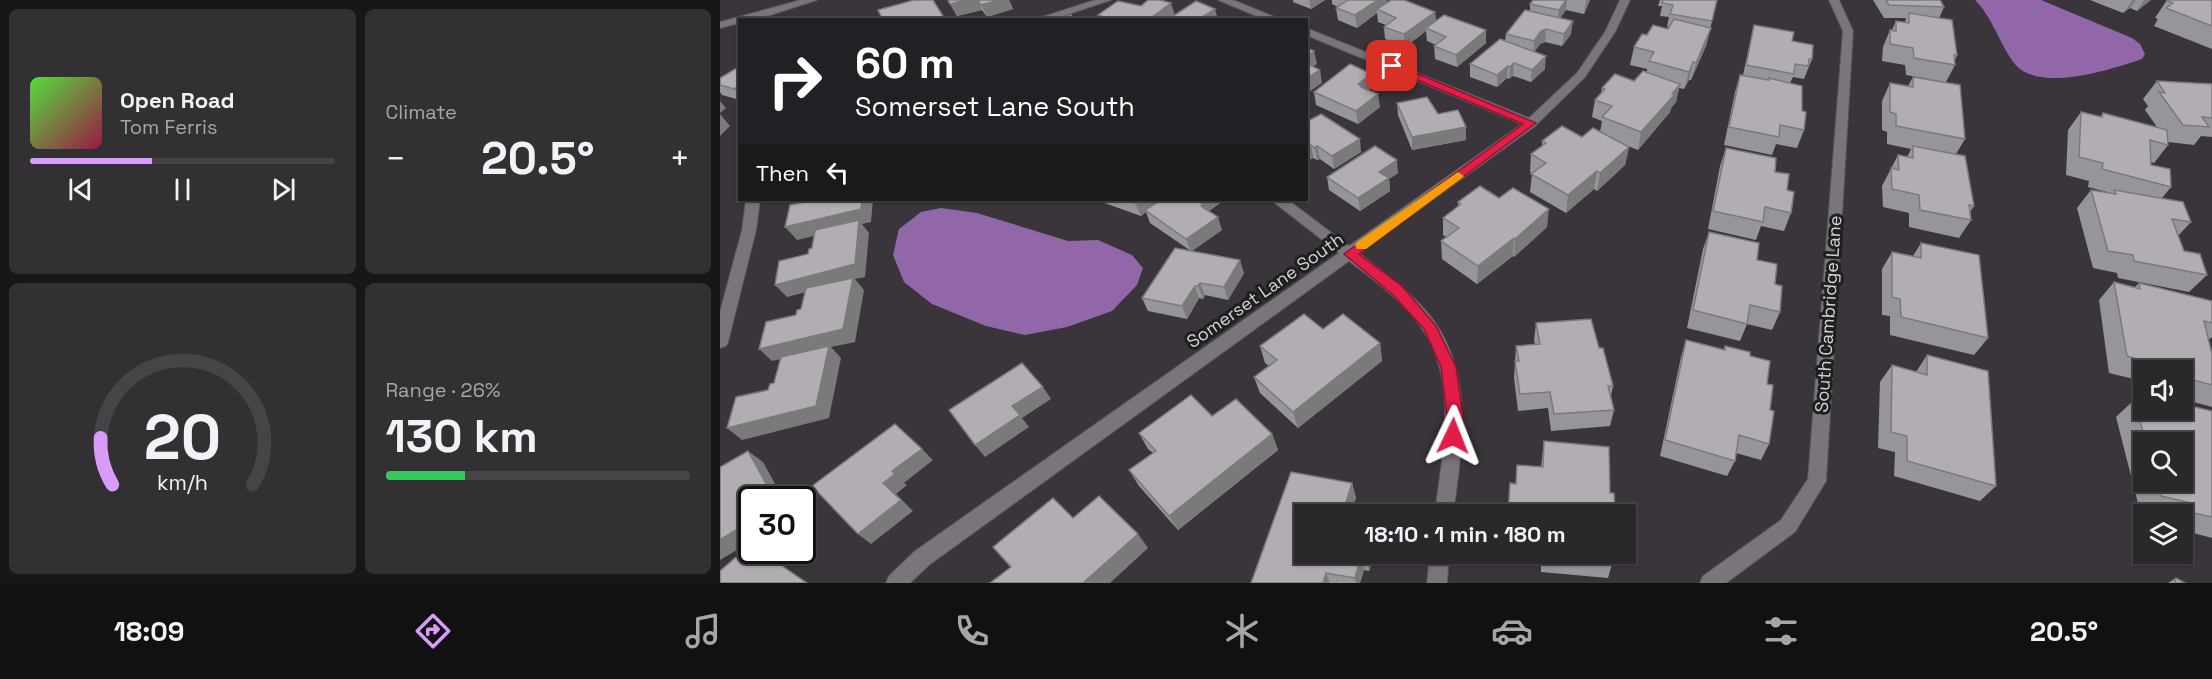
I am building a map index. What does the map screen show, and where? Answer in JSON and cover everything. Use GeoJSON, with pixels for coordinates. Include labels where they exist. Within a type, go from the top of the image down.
{"type":"FeatureCollection","features":[{"type":"Feature","properties":{"kind":"street"},"geometry":{"type":"LineString","coordinates":[[747,18],[812,0]]}},
{"type":"Feature","properties":{"kind":"street"},"geometry":{"type":"LineString","coordinates":[[1045,18],[1107,0]]}},
{"type":"Feature","properties":{"kind":"street"},"geometry":{"type":"LineString","coordinates":[[1224,0],[1272,18]]}},
{"type":"Feature","properties":{"kind":"street","name":"Somerset Lane South"},"geometry":{"type":"LineString","coordinates":[[896,583],[922,558],[1531,123],[1581,75],[1610,32],[1625,0]]}},
{"type":"Feature","properties":{"kind":"street","name":"South Cambridge Lane"},"geometry":{"type":"LineString","coordinates":[[1710,583],[1788,526],[1817,481],[1848,31],[1834,0]]}},
{"type":"Feature","properties":{"kind":"street"},"geometry":{"type":"LineString","coordinates":[[720,25],[738,20]]}},
{"type":"Feature","properties":{"kind":"street"},"geometry":{"type":"LineString","coordinates":[[1308,32],[1531,123]]}},
{"type":"Feature","properties":{"kind":"street"},"geometry":{"type":"LineString","coordinates":[[720,342],[749,230],[753,201]]}},
{"type":"Feature","properties":{"kind":"street"},"geometry":{"type":"LineString","coordinates":[[1281,201],[1397,290],[1429,326],[1449,367],[1455,417],[1445,504]]}},
{"type":"Feature","properties":{"kind":"street"},"geometry":{"type":"LineString","coordinates":[[1437,583],[1439,564]]}},
{"type":"Feature","properties":{"kind":"shaded area"},"geometry":{"type":"Polygon","coordinates":[[[1975,0],[2041,0],[2132,38],[2140,44],[2145,54],[2142,59],[2095,73],[2057,78],[2040,77],[2025,72],[2014,63],[1987,15],[1975,0]]]}},
{"type":"Feature","properties":{"kind":"shaded area"},"geometry":{"type":"Polygon","coordinates":[[[941,208],[977,213],[1068,241],[1098,240],[1132,255],[1143,268],[1137,285],[1112,311],[1067,327],[1025,335],[986,326],[932,304],[904,282],[893,255],[899,229],[921,212],[941,208]]]}},
{"type":"Feature","properties":{"kind":"building"},"geometry":{"type":"Polygon","coordinates":[[[914,0],[933,0],[943,16],[938,18],[882,18],[878,10],[914,0]]]}},
{"type":"Feature","properties":{"kind":"building"},"geometry":{"type":"Polygon","coordinates":[[[948,0],[966,0],[950,4],[948,0]]]}},
{"type":"Feature","properties":{"kind":"building"},"geometry":{"type":"Polygon","coordinates":[[[978,0],[998,0],[981,5],[978,0]]]}},
{"type":"Feature","properties":{"kind":"building"},"geometry":{"type":"Polygon","coordinates":[[[1148,0],[1171,3],[1151,18],[1107,18],[1098,15],[1118,1],[1141,6],[1148,0]]]}},
{"type":"Feature","properties":{"kind":"building"},"geometry":{"type":"Polygon","coordinates":[[[1348,0],[1378,0],[1355,15],[1336,8],[1348,0]]]}},
{"type":"Feature","properties":{"kind":"building"},"geometry":{"type":"Polygon","coordinates":[[[1391,0],[1404,0],[1435,12],[1404,34],[1384,27],[1396,18],[1377,9],[1391,0]]]}},
{"type":"Feature","properties":{"kind":"building"},"geometry":{"type":"Polygon","coordinates":[[[1533,0],[1566,0],[1559,10],[1530,4],[1533,0]]]}},
{"type":"Feature","properties":{"kind":"building"},"geometry":{"type":"Polygon","coordinates":[[[1663,0],[1717,0],[1712,21],[1670,14],[1673,5],[1662,3],[1663,0]]]}},
{"type":"Feature","properties":{"kind":"building"},"geometry":{"type":"Polygon","coordinates":[[[1886,0],[1940,0],[1944,7],[1889,5],[1886,0]]]}},
{"type":"Feature","properties":{"kind":"building"},"geometry":{"type":"Polygon","coordinates":[[[2167,0],[2212,0],[2212,26],[2166,8],[2173,3],[2167,0]]]}},
{"type":"Feature","properties":{"kind":"building"},"geometry":{"type":"Polygon","coordinates":[[[1196,1],[1215,9],[1201,18],[1170,18],[1196,1]]]}},
{"type":"Feature","properties":{"kind":"building"},"geometry":{"type":"Polygon","coordinates":[[[1525,10],[1573,21],[1564,34],[1546,29],[1541,31],[1534,41],[1506,34],[1525,10]]]}},
{"type":"Feature","properties":{"kind":"building"},"geometry":{"type":"Polygon","coordinates":[[[1909,13],[1952,20],[1957,55],[1954,55],[1955,65],[1914,58],[1913,48],[1890,44],[1890,30],[1896,31],[1896,21],[1909,23],[1909,13]]]}},
{"type":"Feature","properties":{"kind":"building"},"geometry":{"type":"Polygon","coordinates":[[[1444,15],[1486,30],[1456,55],[1434,46],[1446,37],[1426,28],[1444,15]]]}},
{"type":"Feature","properties":{"kind":"building"},"geometry":{"type":"Polygon","coordinates":[[[1674,19],[1711,28],[1696,63],[1693,62],[1689,72],[1649,61],[1654,52],[1634,47],[1642,34],[1647,35],[1653,25],[1668,29],[1674,19]]]}},
{"type":"Feature","properties":{"kind":"building"},"geometry":{"type":"Polygon","coordinates":[[[1754,25],[1794,32],[1792,41],[1813,45],[1812,59],[1809,59],[1808,66],[1795,64],[1794,74],[1746,65],[1754,25]]]}},
{"type":"Feature","properties":{"kind":"building"},"geometry":{"type":"Polygon","coordinates":[[[1500,39],[1546,56],[1532,70],[1514,63],[1497,75],[1470,64],[1500,39]]]}},
{"type":"Feature","properties":{"kind":"building"},"geometry":{"type":"Polygon","coordinates":[[[1308,64],[1320,70],[1308,78],[1308,64]]]}},
{"type":"Feature","properties":{"kind":"building"},"geometry":{"type":"Polygon","coordinates":[[[1350,64],[1372,74],[1358,84],[1378,94],[1356,111],[1314,92],[1350,64]]]}},
{"type":"Feature","properties":{"kind":"building"},"geometry":{"type":"Polygon","coordinates":[[[738,67],[738,87],[734,89],[720,85],[720,78],[738,67]]]}},
{"type":"Feature","properties":{"kind":"building"},"geometry":{"type":"Polygon","coordinates":[[[1643,71],[1680,84],[1672,94],[1675,94],[1641,132],[1602,117],[1612,106],[1595,100],[1605,89],[1602,88],[1615,74],[1634,81],[1643,71]]]}},
{"type":"Feature","properties":{"kind":"building"},"geometry":{"type":"Polygon","coordinates":[[[1740,75],[1769,80],[1769,78],[1802,86],[1802,111],[1806,112],[1804,130],[1780,125],[1779,137],[1729,127],[1740,75]]]}},
{"type":"Feature","properties":{"kind":"building"},"geometry":{"type":"Polygon","coordinates":[[[1913,77],[1960,85],[1965,139],[1896,126],[1896,114],[1890,112],[1890,83],[1913,87],[1913,77]]]}},
{"type":"Feature","properties":{"kind":"building"},"geometry":{"type":"Polygon","coordinates":[[[2157,81],[2212,84],[2212,118],[2202,117],[2209,127],[2183,125],[2159,92],[2165,93],[2157,81]]]}},
{"type":"Feature","properties":{"kind":"building"},"geometry":{"type":"Polygon","coordinates":[[[1427,97],[1438,114],[1458,110],[1466,127],[1412,137],[1397,103],[1427,97]]]}},
{"type":"Feature","properties":{"kind":"building"},"geometry":{"type":"Polygon","coordinates":[[[2081,112],[2102,117],[2103,113],[2167,130],[2168,145],[2150,140],[2151,165],[2170,169],[2171,187],[2102,169],[2103,163],[2079,157],[2081,112]]]}},
{"type":"Feature","properties":{"kind":"building"},"geometry":{"type":"Polygon","coordinates":[[[1321,114],[1360,139],[1332,156],[1317,146],[1315,148],[1311,145],[1308,146],[1308,121],[1321,114]]]}},
{"type":"Feature","properties":{"kind":"building"},"geometry":{"type":"Polygon","coordinates":[[[1562,126],[1582,137],[1593,128],[1629,147],[1600,173],[1597,171],[1568,195],[1531,174],[1546,163],[1531,154],[1546,143],[1542,141],[1562,126]]]}},
{"type":"Feature","properties":{"kind":"building"},"geometry":{"type":"Polygon","coordinates":[[[1375,146],[1397,160],[1379,172],[1389,178],[1358,198],[1327,177],[1375,146]]]}},
{"type":"Feature","properties":{"kind":"building"},"geometry":{"type":"Polygon","coordinates":[[[1913,146],[1965,156],[1974,206],[1969,205],[1971,220],[1920,210],[1919,195],[1892,189],[1891,168],[1899,170],[1898,155],[1913,158],[1913,146]]]}},
{"type":"Feature","properties":{"kind":"building"},"geometry":{"type":"Polygon","coordinates":[[[1726,148],[1776,158],[1775,172],[1789,174],[1787,190],[1794,192],[1791,213],[1765,207],[1763,222],[1713,211],[1726,148]]]}},
{"type":"Feature","properties":{"kind":"building"},"geometry":{"type":"Polygon","coordinates":[[[1480,186],[1499,198],[1513,188],[1549,209],[1515,239],[1478,266],[1441,241],[1459,228],[1443,218],[1461,204],[1458,202],[1480,186]]]}},
{"type":"Feature","properties":{"kind":"building"},"geometry":{"type":"Polygon","coordinates":[[[2091,190],[2116,194],[2114,190],[2183,202],[2191,222],[2172,219],[2184,251],[2200,254],[2207,275],[2134,261],[2133,255],[2108,251],[2091,190]]]}},
{"type":"Feature","properties":{"kind":"building"},"geometry":{"type":"Polygon","coordinates":[[[811,201],[862,201],[861,209],[785,227],[790,205],[811,201]]]}},
{"type":"Feature","properties":{"kind":"building"},"geometry":{"type":"Polygon","coordinates":[[[1159,201],[1201,201],[1199,202],[1203,204],[1201,206],[1218,217],[1186,239],[1145,210],[1159,201]]]}},
{"type":"Feature","properties":{"kind":"building"},"geometry":{"type":"Polygon","coordinates":[[[859,220],[855,264],[775,285],[779,261],[808,254],[809,249],[812,248],[815,230],[859,220]]]}},
{"type":"Feature","properties":{"kind":"building"},"geometry":{"type":"Polygon","coordinates":[[[1709,232],[1759,243],[1757,260],[1777,264],[1775,284],[1782,286],[1780,312],[1750,305],[1747,324],[1693,310],[1709,232]]]}},
{"type":"Feature","properties":{"kind":"building"},"geometry":{"type":"Polygon","coordinates":[[[1921,243],[1979,255],[1988,338],[1901,317],[1900,299],[1892,297],[1892,252],[1921,258],[1921,243]]]}},
{"type":"Feature","properties":{"kind":"building"},"geometry":{"type":"Polygon","coordinates":[[[1175,248],[1240,260],[1224,287],[1200,283],[1195,286],[1182,306],[1142,298],[1175,248]]]}},
{"type":"Feature","properties":{"kind":"building"},"geometry":{"type":"Polygon","coordinates":[[[853,278],[843,329],[759,349],[766,322],[796,315],[797,310],[801,309],[806,288],[853,278]]]}},
{"type":"Feature","properties":{"kind":"building"},"geometry":{"type":"Polygon","coordinates":[[[2114,282],[2140,289],[2139,283],[2212,301],[2212,323],[2204,321],[2212,354],[2212,385],[2193,380],[2193,360],[2142,360],[2127,356],[2114,282]]]}},
{"type":"Feature","properties":{"kind":"building"},"geometry":{"type":"Polygon","coordinates":[[[1304,314],[1323,329],[1343,314],[1380,343],[1293,412],[1254,377],[1277,360],[1260,346],[1304,314]]]}},
{"type":"Feature","properties":{"kind":"building"},"geometry":{"type":"Polygon","coordinates":[[[1591,319],[1599,348],[1603,348],[1613,386],[1608,386],[1614,410],[1554,414],[1550,392],[1520,394],[1515,361],[1519,361],[1516,346],[1540,344],[1536,323],[1591,319]]]}},
{"type":"Feature","properties":{"kind":"building"},"geometry":{"type":"Polygon","coordinates":[[[1686,340],[1725,350],[1725,346],[1750,352],[1750,356],[1770,361],[1767,384],[1773,385],[1770,410],[1774,411],[1769,444],[1739,435],[1735,461],[1665,440],[1686,340]]]}},
{"type":"Feature","properties":{"kind":"building"},"geometry":{"type":"Polygon","coordinates":[[[829,346],[816,406],[727,428],[736,397],[768,390],[770,384],[774,383],[781,357],[829,346]]]}},
{"type":"Feature","properties":{"kind":"building"},"geometry":{"type":"Polygon","coordinates":[[[1927,355],[1988,371],[1996,486],[1907,461],[1907,436],[1891,432],[1892,365],[1927,375],[1927,355]]]}},
{"type":"Feature","properties":{"kind":"building"},"geometry":{"type":"Polygon","coordinates":[[[1022,363],[1043,387],[1012,406],[1020,415],[975,445],[949,410],[1022,363]]]}},
{"type":"Feature","properties":{"kind":"building"},"geometry":{"type":"Polygon","coordinates":[[[1191,395],[1212,416],[1236,399],[1272,434],[1169,516],[1129,470],[1156,451],[1139,433],[1191,395]]]}},
{"type":"Feature","properties":{"kind":"building"},"geometry":{"type":"Polygon","coordinates":[[[2193,407],[2212,411],[2212,517],[2194,513],[2193,504],[2161,496],[2160,492],[2193,492],[2193,432],[2143,432],[2140,420],[2193,420],[2193,407]]]}},
{"type":"Feature","properties":{"kind":"building"},"geometry":{"type":"Polygon","coordinates":[[[895,424],[922,449],[892,471],[895,474],[883,483],[901,500],[858,534],[816,490],[816,486],[812,486],[895,424]]]}},
{"type":"Feature","properties":{"kind":"building"},"geometry":{"type":"Polygon","coordinates":[[[1544,441],[1609,447],[1610,493],[1614,493],[1615,504],[1509,504],[1510,483],[1516,484],[1517,465],[1543,467],[1544,441]]]}},
{"type":"Feature","properties":{"kind":"building"},"geometry":{"type":"Polygon","coordinates":[[[748,451],[767,486],[738,486],[738,529],[720,540],[720,467],[748,451]]]}},
{"type":"Feature","properties":{"kind":"building"},"geometry":{"type":"Polygon","coordinates":[[[1291,472],[1352,483],[1346,504],[1294,504],[1294,564],[1359,564],[1355,578],[1326,573],[1323,583],[1251,583],[1291,472]]]}},
{"type":"Feature","properties":{"kind":"building"},"geometry":{"type":"Polygon","coordinates":[[[1099,496],[1138,534],[1083,583],[990,583],[1011,567],[993,547],[1053,498],[1073,518],[1099,496]]]}},
{"type":"Feature","properties":{"kind":"building"},"geometry":{"type":"Polygon","coordinates":[[[738,555],[738,564],[779,564],[807,583],[720,583],[720,571],[738,555]]]}},
{"type":"Feature","properties":{"kind":"building"},"geometry":{"type":"Polygon","coordinates":[[[2176,578],[2185,583],[2175,583],[2176,578]]]}},
{"type":"Feature","properties":{"kind":"slow traffic"},"geometry":{"type":"LineString","coordinates":[[1362,245],[1458,176]]}},
{"type":"Feature","properties":{"kind":"route"},"geometry":{"type":"LineString","coordinates":[[1392,66],[1531,123],[1350,254],[1397,290],[1429,326],[1449,367],[1455,417],[1453,436]]}}]}
